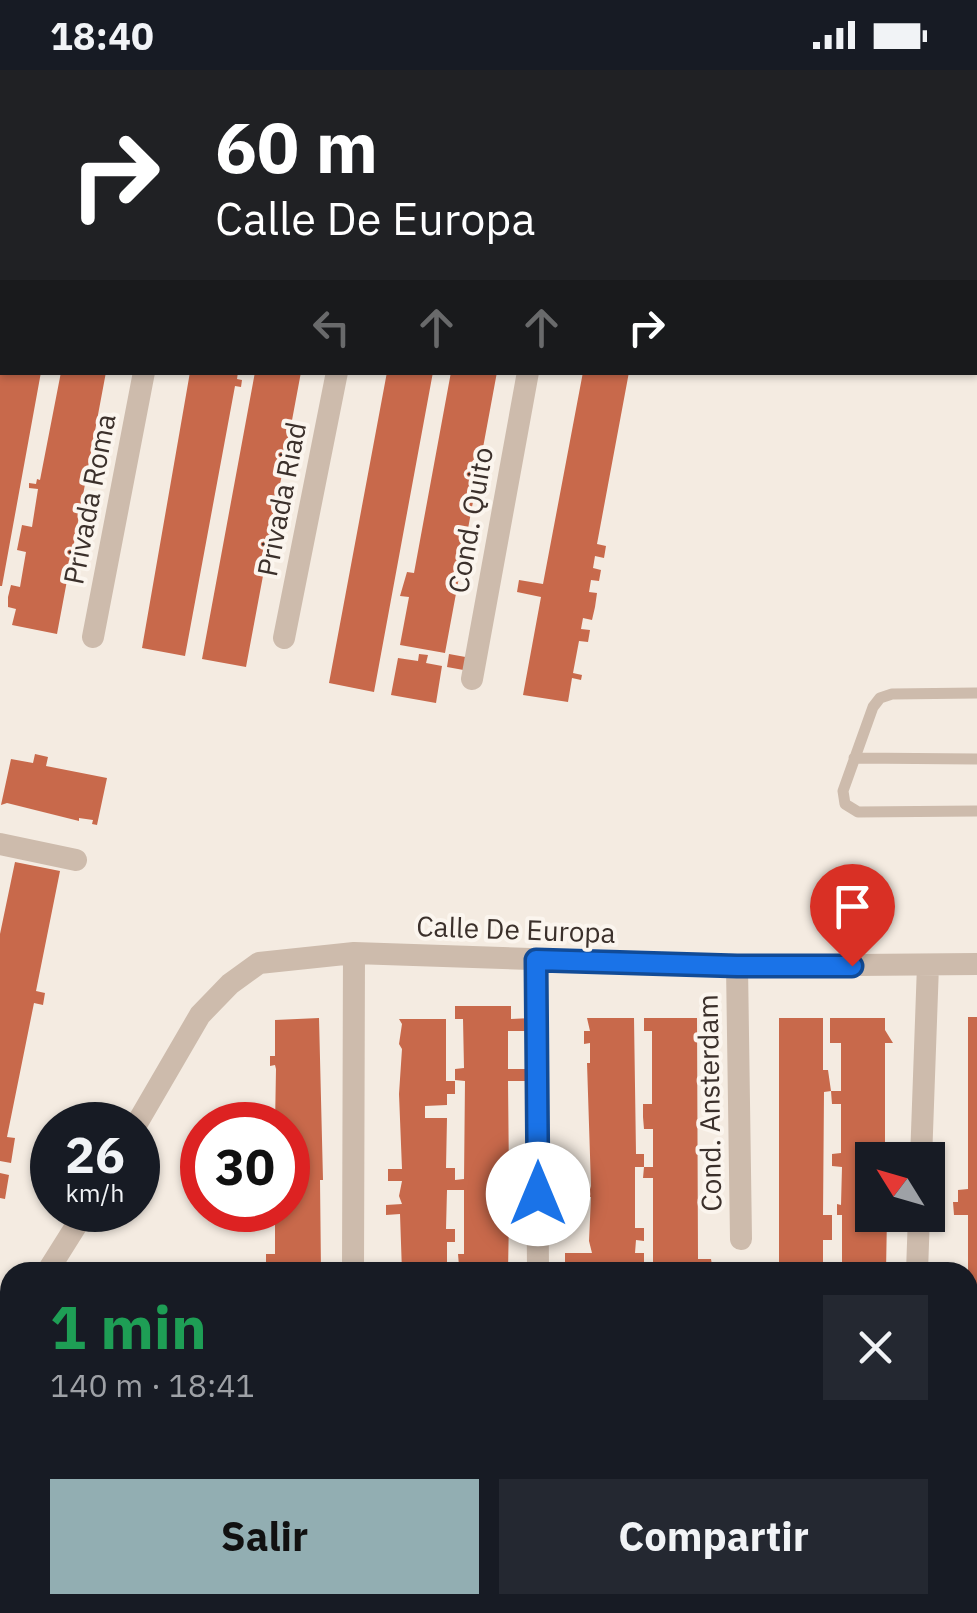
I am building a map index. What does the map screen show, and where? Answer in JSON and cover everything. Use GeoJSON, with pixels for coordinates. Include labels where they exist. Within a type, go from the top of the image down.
{"type":"FeatureCollection","features":[{"type":"Feature","properties":{"kind":"street","name":"Privada Roma"},"geometry":{"type":"LineString","coordinates":[[93,637],[143,375]]}},
{"type":"Feature","properties":{"kind":"street","name":"Privada Riad"},"geometry":{"type":"LineString","coordinates":[[284,638],[335,375]]}},
{"type":"Feature","properties":{"kind":"street","name":"Cond. Quito"},"geometry":{"type":"LineString","coordinates":[[472,679],[527,375]]}},
{"type":"Feature","properties":{"kind":"street"},"geometry":{"type":"LineString","coordinates":[[0,844],[76,860]]}},
{"type":"Feature","properties":{"kind":"street"},"geometry":{"type":"LineString","coordinates":[[353,1262],[354,954]]}},
{"type":"Feature","properties":{"kind":"street","name":"Calle De Europa"},"geometry":{"type":"LineString","coordinates":[[149,1102],[200,1015],[230,984],[259,963],[354,954],[737,966],[977,964]]}},
{"type":"Feature","properties":{"kind":"street"},"geometry":{"type":"LineString","coordinates":[[536,960],[538,1262]]}},
{"type":"Feature","properties":{"kind":"street"},"geometry":{"type":"LineString","coordinates":[[923,1142],[928,965]]}},
{"type":"Feature","properties":{"kind":"street","name":"Cond. Ansterdam"},"geometry":{"type":"LineString","coordinates":[[737,966],[741,1239]]}},
{"type":"Feature","properties":{"kind":"street"},"geometry":{"type":"LineString","coordinates":[[53,1262],[72,1232]]}},
{"type":"Feature","properties":{"kind":"street"},"geometry":{"type":"LineString","coordinates":[[918,1262],[919,1232]]}},
{"type":"Feature","properties":{"kind":"lane"},"geometry":{"type":"LineString","coordinates":[[977,692],[892,694],[880,698],[873,707],[843,791],[846,804],[858,812],[977,811]]}},
{"type":"Feature","properties":{"kind":"lane"},"geometry":{"type":"LineString","coordinates":[[854,758],[977,759]]}},
{"type":"Feature","properties":{"kind":"building"},"geometry":{"type":"Polygon","coordinates":[[[0,375],[40,375],[2,586],[0,375]]]}},
{"type":"Feature","properties":{"kind":"building"},"geometry":{"type":"Polygon","coordinates":[[[60,375],[105,375],[57,634],[12,625],[16,609],[8,607],[11,585],[20,587],[26,552],[17,550],[22,525],[32,527],[38,489],[29,488],[29,483],[40,480],[60,375]]]}},
{"type":"Feature","properties":{"kind":"building"},"geometry":{"type":"Polygon","coordinates":[[[189,375],[238,375],[241,387],[235,386],[185,656],[142,648],[189,375]]]}},
{"type":"Feature","properties":{"kind":"building"},"geometry":{"type":"Polygon","coordinates":[[[254,375],[300,375],[246,667],[202,659],[254,375]]]}},
{"type":"Feature","properties":{"kind":"building"},"geometry":{"type":"Polygon","coordinates":[[[386,375],[432,375],[374,692],[329,683],[386,375]]]}},
{"type":"Feature","properties":{"kind":"building"},"geometry":{"type":"Polygon","coordinates":[[[450,375],[496,375],[445,653],[400,645],[409,597],[400,596],[407,572],[414,573],[450,375]]]}},
{"type":"Feature","properties":{"kind":"building"},"geometry":{"type":"Polygon","coordinates":[[[582,375],[628,375],[597,544],[606,546],[604,558],[595,556],[593,568],[601,570],[599,581],[591,580],[589,592],[597,593],[595,607],[592,620],[583,618],[581,629],[590,630],[588,642],[579,641],[573,673],[582,675],[581,680],[572,678],[568,702],[523,695],[541,597],[517,592],[519,580],[543,584],[582,375]]]}},
{"type":"Feature","properties":{"kind":"building"},"geometry":{"type":"Polygon","coordinates":[[[419,654],[428,655],[426,663],[442,666],[436,703],[391,695],[398,658],[418,661],[419,654]]]}},
{"type":"Feature","properties":{"kind":"building"},"geometry":{"type":"Polygon","coordinates":[[[449,654],[471,658],[469,671],[447,667],[449,654]]]}},
{"type":"Feature","properties":{"kind":"building"},"geometry":{"type":"Polygon","coordinates":[[[35,754],[48,757],[46,766],[107,778],[97,825],[92,824],[93,820],[79,821],[7,803],[1,805],[11,759],[33,763],[35,754]]]}},
{"type":"Feature","properties":{"kind":"building"},"geometry":{"type":"Polygon","coordinates":[[[15,862],[60,871],[36,991],[45,993],[43,1005],[34,1003],[7,1137],[15,1138],[11,1163],[0,1161],[0,934],[15,862]]]}},
{"type":"Feature","properties":{"kind":"building"},"geometry":{"type":"Polygon","coordinates":[[[455,1006],[511,1006],[511,1019],[531,1018],[531,1031],[508,1031],[508,1069],[533,1069],[533,1081],[508,1081],[509,1179],[523,1179],[523,1191],[509,1191],[509,1204],[534,1203],[534,1216],[509,1216],[508,1262],[459,1262],[458,1254],[464,1254],[464,1190],[447,1190],[446,1229],[455,1229],[455,1242],[447,1242],[447,1262],[402,1262],[400,1214],[386,1215],[386,1205],[402,1204],[402,1181],[388,1181],[388,1169],[402,1169],[399,1019],[446,1019],[446,1081],[455,1081],[455,1094],[447,1094],[447,1105],[425,1106],[425,1118],[447,1118],[446,1168],[455,1168],[455,1180],[464,1179],[465,1081],[455,1080],[455,1069],[464,1068],[463,1019],[455,1019],[455,1006]]]}},
{"type":"Feature","properties":{"kind":"building"},"geometry":{"type":"Polygon","coordinates":[[[968,1017],[977,1017],[977,1262],[968,1262],[968,1215],[954,1215],[953,1202],[958,1202],[958,1190],[968,1189],[968,1017]]]}},
{"type":"Feature","properties":{"kind":"building"},"geometry":{"type":"Polygon","coordinates":[[[319,1018],[321,1262],[266,1262],[266,1254],[275,1254],[275,1232],[310,1232],[310,1102],[275,1102],[276,1069],[275,1065],[270,1066],[270,1056],[275,1056],[275,1020],[319,1018]]]}},
{"type":"Feature","properties":{"kind":"building"},"geometry":{"type":"Polygon","coordinates":[[[587,1018],[634,1018],[636,1154],[644,1154],[644,1167],[635,1167],[635,1228],[644,1228],[644,1241],[636,1240],[635,1253],[644,1253],[644,1262],[565,1262],[565,1253],[592,1253],[588,1197],[590,1043],[584,1044],[584,1031],[590,1031],[587,1018]]]}},
{"type":"Feature","properties":{"kind":"building"},"geometry":{"type":"Polygon","coordinates":[[[644,1018],[697,1018],[698,1259],[712,1262],[653,1262],[653,1178],[643,1178],[644,1167],[653,1167],[653,1129],[644,1129],[643,1117],[643,1104],[652,1104],[652,1031],[644,1031],[644,1018]]]}},
{"type":"Feature","properties":{"kind":"building"},"geometry":{"type":"Polygon","coordinates":[[[779,1018],[823,1018],[823,1070],[828,1070],[831,1091],[824,1092],[823,1215],[832,1215],[832,1240],[823,1240],[823,1262],[779,1262],[779,1018]]]}},
{"type":"Feature","properties":{"kind":"building"},"geometry":{"type":"Polygon","coordinates":[[[830,1018],[885,1018],[885,1030],[893,1043],[885,1043],[885,1142],[855,1142],[855,1232],[887,1232],[886,1262],[842,1262],[842,1215],[837,1215],[837,1204],[841,1205],[842,1167],[832,1166],[832,1154],[841,1153],[841,1104],[832,1104],[831,1091],[841,1091],[841,1043],[830,1043],[830,1018]]]}},
{"type":"Feature","properties":{"kind":"building"},"geometry":{"type":"Polygon","coordinates":[[[0,1173],[9,1175],[5,1199],[0,1198],[0,1173]]]}},
{"type":"Feature","properties":{"kind":"route"},"geometry":{"type":"LineString","coordinates":[[538,1194],[536,960],[852,966]]}}]}
